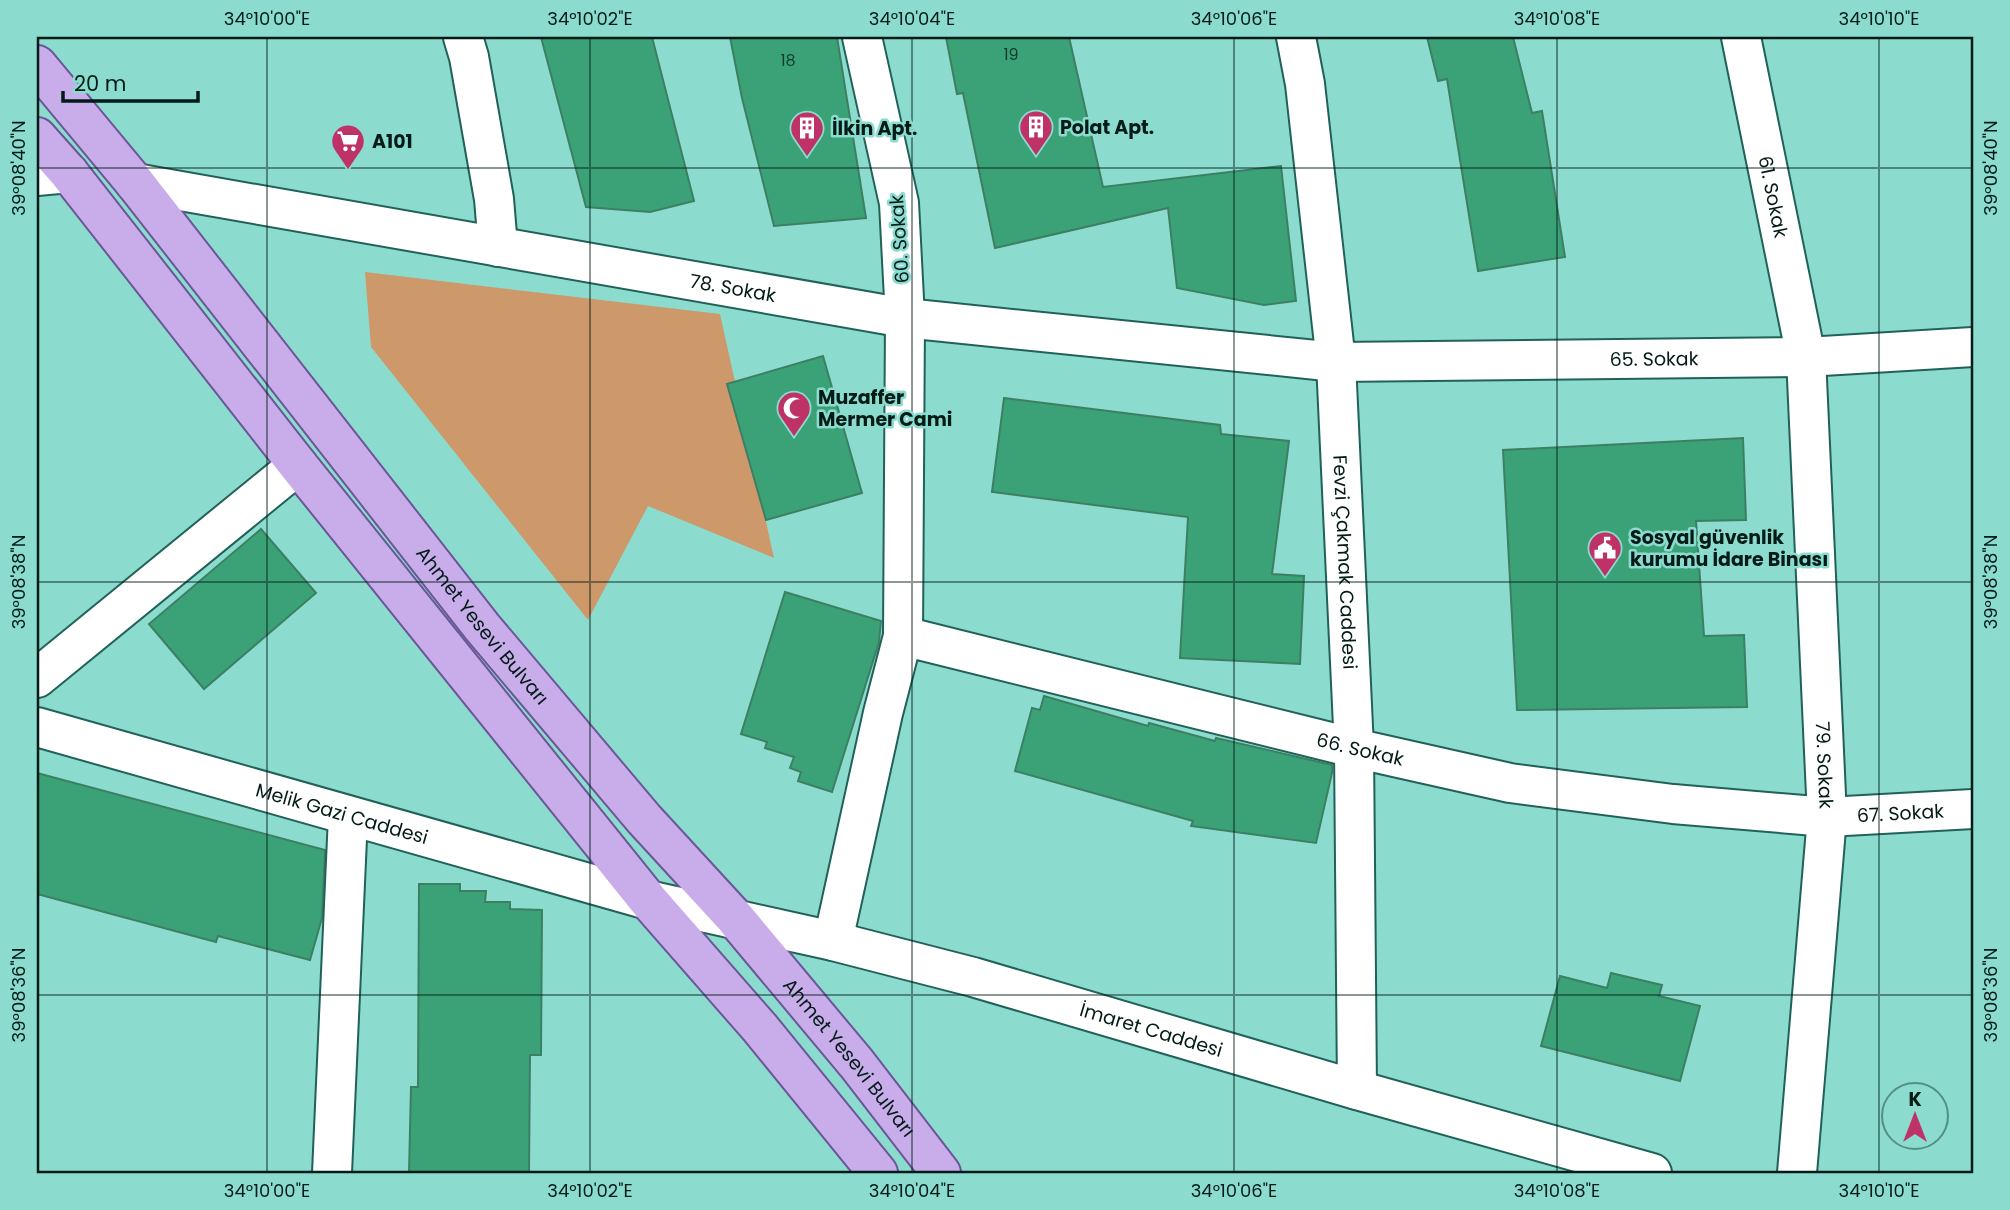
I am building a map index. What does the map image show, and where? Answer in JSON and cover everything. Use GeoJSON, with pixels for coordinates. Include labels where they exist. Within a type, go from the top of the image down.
{"type":"FeatureCollection","features":[{"type":"Feature","properties":{"kind":"main road","name":"Ahmet Yesevi Bulvarı"},"geometry":{"type":"LineString","coordinates":[[37,65],[135,183],[482,627],[644,819],[735,918],[857,1064],[941,1173]]}},
{"type":"Feature","properties":{"kind":"main road"},"geometry":{"type":"LineString","coordinates":[[37,137],[53,174],[298,465],[648,900],[760,1028],[878,1173]]}},
{"type":"Feature","properties":{"kind":"street"},"geometry":{"type":"LineString","coordinates":[[463,37],[469,57],[494,199],[498,247]]}},
{"type":"Feature","properties":{"kind":"street","name":"60. Sokak"},"geometry":{"type":"LineString","coordinates":[[833,941],[883,713],[903,636],[905,318],[899,203],[862,37]]}},
{"type":"Feature","properties":{"kind":"street","name":"Fevzi Çakmak Caddesi"},"geometry":{"type":"LineString","coordinates":[[1296,37],[1305,84],[1336,362],[1354,748],[1357,1090]]}},
{"type":"Feature","properties":{"kind":"street","name":"61. Sokak"},"geometry":{"type":"LineString","coordinates":[[1741,37],[1806,357]]}},
{"type":"Feature","properties":{"kind":"street","name":"78. Sokak"},"geometry":{"type":"LineString","coordinates":[[135,183],[905,318],[1336,362]]}},
{"type":"Feature","properties":{"kind":"street","name":"65. Sokak"},"geometry":{"type":"LineString","coordinates":[[1336,362],[1806,357],[1973,347]]}},
{"type":"Feature","properties":{"kind":"street","name":"79. Sokak"},"geometry":{"type":"LineString","coordinates":[[1797,1173],[1827,817],[1806,357]]}},
{"type":"Feature","properties":{"kind":"street"},"geometry":{"type":"LineString","coordinates":[[37,678],[298,465]]}},
{"type":"Feature","properties":{"kind":"street","name":"66. Sokak"},"geometry":{"type":"LineString","coordinates":[[903,636],[1354,748],[1510,783],[1673,804],[1827,817]]}},
{"type":"Feature","properties":{"kind":"street","name":"Melik Gazi Caddesi"},"geometry":{"type":"LineString","coordinates":[[37,727],[648,900]]}},
{"type":"Feature","properties":{"kind":"street","name":"67. Sokak"},"geometry":{"type":"LineString","coordinates":[[1827,817],[1973,809]]}},
{"type":"Feature","properties":{"kind":"street"},"geometry":{"type":"LineString","coordinates":[[332,1173],[348,816]]}},
{"type":"Feature","properties":{"kind":"street","name":"İmaret Caddesi"},"geometry":{"type":"LineString","coordinates":[[648,900],[833,941],[972,977],[1357,1090],[1653,1173]]}},
{"type":"Feature","properties":{"kind":"shaded area"},"geometry":{"type":"Polygon","coordinates":[[[365,272],[720,314],[774,558],[648,506],[588,620],[371,347],[365,272]]]}},
{"type":"Feature","properties":{"kind":"building"},"geometry":{"type":"Polygon","coordinates":[[[541,37],[652,37],[694,201],[650,212],[586,207],[541,37]]]}},
{"type":"Feature","properties":{"kind":"building","name":"İlkin Apt."},"geometry":{"type":"Polygon","coordinates":[[[730,37],[837,37],[866,218],[774,226],[742,98],[730,37]]]}},
{"type":"Feature","properties":{"kind":"building"},"geometry":{"type":"Polygon","coordinates":[[[946,37],[1069,37],[1103,187],[1281,166],[1296,301],[1264,305],[1177,288],[1168,208],[995,248],[963,93],[957,94],[946,37]]]}},
{"type":"Feature","properties":{"kind":"building"},"geometry":{"type":"Polygon","coordinates":[[[1427,37],[1513,37],[1532,113],[1542,111],[1565,257],[1478,271],[1447,79],[1438,81],[1427,37]]]}},
{"type":"Feature","properties":{"kind":"building","name":"Muzaffer Mermer Cami"},"geometry":{"type":"Polygon","coordinates":[[[823,356],[862,493],[766,520],[727,384],[823,356]]]}},
{"type":"Feature","properties":{"kind":"building"},"geometry":{"type":"Polygon","coordinates":[[[1004,398],[1220,425],[1221,434],[1289,441],[1272,574],[1304,576],[1300,664],[1180,658],[1188,517],[992,492],[1004,398]]]}},
{"type":"Feature","properties":{"kind":"building","name":"Sosyal güvenlik kurumu İdare Binası"},"geometry":{"type":"Polygon","coordinates":[[[1743,438],[1746,520],[1696,521],[1704,636],[1744,635],[1747,707],[1517,710],[1503,450],[1743,438]]]}},
{"type":"Feature","properties":{"kind":"building"},"geometry":{"type":"Polygon","coordinates":[[[261,529],[316,593],[204,689],[149,624],[261,529]]]}},
{"type":"Feature","properties":{"kind":"building"},"geometry":{"type":"Polygon","coordinates":[[[785,592],[881,621],[879,642],[832,792],[798,781],[801,772],[790,768],[794,757],[765,748],[767,742],[741,734],[785,592]]]}},
{"type":"Feature","properties":{"kind":"building"},"geometry":{"type":"Polygon","coordinates":[[[1044,696],[1148,726],[1149,723],[1215,741],[1216,738],[1332,765],[1316,843],[1191,826],[1193,821],[1015,771],[1032,708],[1040,710],[1044,696]]]}},
{"type":"Feature","properties":{"kind":"building"},"geometry":{"type":"Polygon","coordinates":[[[37,773],[325,850],[322,918],[310,960],[218,936],[216,942],[37,894],[37,773]]]}},
{"type":"Feature","properties":{"kind":"building"},"geometry":{"type":"Polygon","coordinates":[[[419,884],[460,884],[460,891],[486,891],[485,902],[510,902],[510,909],[542,910],[541,1055],[530,1055],[529,1173],[409,1173],[411,1087],[418,1087],[419,884]]]}},
{"type":"Feature","properties":{"kind":"building"},"geometry":{"type":"Polygon","coordinates":[[[1611,973],[1662,985],[1659,996],[1700,1006],[1680,1081],[1541,1046],[1560,976],[1607,988],[1611,973]]]}},
{"type":"Feature","properties":{"kind":"place","name":"Polat Apt."},"geometry":{"type":"Point","coordinates":[1036,157]}},
{"type":"Feature","properties":{"kind":"place","name":"İlkin Apt."},"geometry":{"type":"Point","coordinates":[807,158]}},
{"type":"Feature","properties":{"kind":"place","name":"A101"},"geometry":{"type":"Point","coordinates":[348,171]}},
{"type":"Feature","properties":{"kind":"place","name":"Muzaffer Mermer Cami"},"geometry":{"type":"Point","coordinates":[794,438]}},
{"type":"Feature","properties":{"kind":"place","name":"Sosyal güvenlik kurumu İdare Binası"},"geometry":{"type":"Point","coordinates":[1605,578]}}]}
